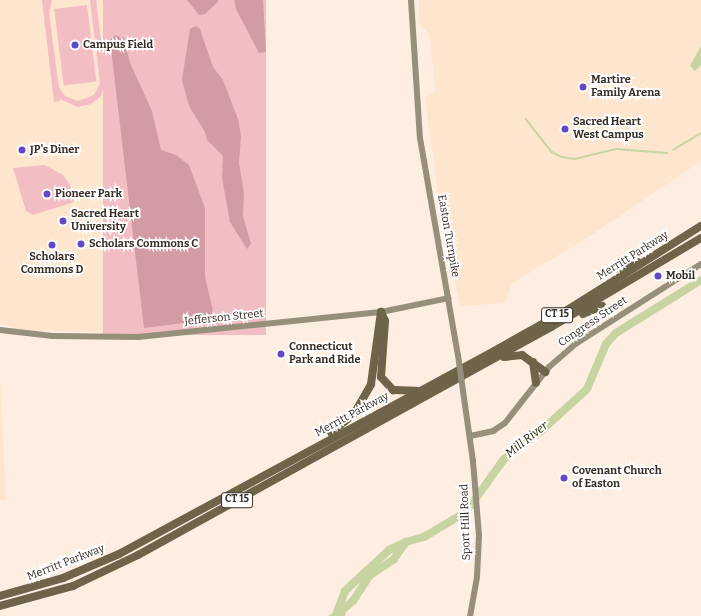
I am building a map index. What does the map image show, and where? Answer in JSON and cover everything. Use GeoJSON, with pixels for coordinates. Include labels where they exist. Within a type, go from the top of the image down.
{"type":"FeatureCollection","features":[{"type":"Feature","properties":{"kind":"highway","name":"Merritt Parkway"},"geometry":{"type":"LineString","coordinates":[[0,596],[63,578],[119,554],[569,309],[701,226]]}},
{"type":"Feature","properties":{"kind":"highway","name":"Merritt Parkway"},"geometry":{"type":"LineString","coordinates":[[0,606],[73,586],[113,568],[551,327],[701,238]]}},
{"type":"Feature","properties":{"kind":"highway"},"geometry":{"type":"LineString","coordinates":[[618,269],[652,257]]}},
{"type":"Feature","properties":{"kind":"highway"},"geometry":{"type":"LineString","coordinates":[[569,309],[576,298]]}},
{"type":"Feature","properties":{"kind":"highway"},"geometry":{"type":"LineString","coordinates":[[551,327],[602,306]]}},
{"type":"Feature","properties":{"kind":"highway"},"geometry":{"type":"LineString","coordinates":[[381,312],[385,321],[380,369],[383,381],[389,388],[398,392],[424,389]]}},
{"type":"Feature","properties":{"kind":"highway"},"geometry":{"type":"LineString","coordinates":[[294,458],[346,422],[362,403],[373,375],[381,312]]}},
{"type":"Feature","properties":{"kind":"highway"},"geometry":{"type":"LineString","coordinates":[[477,368],[514,354],[522,355],[545,372]]}},
{"type":"Feature","properties":{"kind":"highway"},"geometry":{"type":"LineString","coordinates":[[532,361],[536,383]]}},
{"type":"Feature","properties":{"kind":"main road","name":"Easton Turnpike"},"geometry":{"type":"LineString","coordinates":[[411,0],[420,138],[449,298],[475,475]]}},
{"type":"Feature","properties":{"kind":"main road","name":"Congress Street"},"geometry":{"type":"LineString","coordinates":[[470,436],[486,433],[501,426],[512,415],[545,372],[577,343],[701,264]]}},
{"type":"Feature","properties":{"kind":"main road","name":"Jefferson Street"},"geometry":{"type":"LineString","coordinates":[[0,330],[33,335],[125,338],[381,312],[449,298]]}},
{"type":"Feature","properties":{"kind":"main road","name":"Sport Hill Road"},"geometry":{"type":"LineString","coordinates":[[470,616],[478,559],[475,475]]}},
{"type":"Feature","properties":{"kind":"shaded area","name":"Sacred Heart University"},"geometry":{"type":"Polygon","coordinates":[[[0,0],[103,0],[139,333],[23,330],[0,324],[0,0]]]}},
{"type":"Feature","properties":{"kind":"shaded area"},"geometry":{"type":"Polygon","coordinates":[[[42,0],[52,0],[49,13],[59,88],[65,96],[78,101],[94,95],[100,83],[90,0],[96,0],[106,80],[101,96],[91,104],[78,107],[60,99],[59,101],[54,102],[42,0]]]}},
{"type":"Feature","properties":{"kind":"shaded area"},"geometry":{"type":"Polygon","coordinates":[[[103,0],[266,0],[266,335],[103,335],[103,0]]]}},
{"type":"Feature","properties":{"kind":"shaded area"},"geometry":{"type":"Polygon","coordinates":[[[187,0],[218,0],[218,2],[205,14],[199,15],[187,0]]]}},
{"type":"Feature","properties":{"kind":"shaded area"},"geometry":{"type":"Polygon","coordinates":[[[234,0],[263,0],[266,52],[259,53],[236,9],[234,0]]]}},
{"type":"Feature","properties":{"kind":"shaded area","name":"Sacred Heart West Campus"},"geometry":{"type":"Polygon","coordinates":[[[419,0],[701,0],[701,161],[593,234],[511,284],[505,303],[460,306],[443,229],[425,97],[435,91],[430,35],[419,23],[419,0]]]}},
{"type":"Feature","properties":{"kind":"shaded area","name":"Campus Field"},"geometry":{"type":"Polygon","coordinates":[[[87,5],[96,81],[64,85],[54,9],[87,5]]]}},
{"type":"Feature","properties":{"kind":"shaded area"},"geometry":{"type":"Polygon","coordinates":[[[196,26],[200,29],[213,67],[223,80],[238,119],[241,136],[239,163],[244,193],[243,216],[251,244],[247,249],[230,222],[222,178],[223,156],[207,140],[205,132],[189,106],[182,80],[190,29],[196,26]]]}},
{"type":"Feature","properties":{"kind":"shaded area"},"geometry":{"type":"Polygon","coordinates":[[[115,35],[124,38],[130,63],[152,111],[161,150],[176,155],[189,165],[205,208],[205,277],[215,319],[144,328],[110,40],[115,35]]]}},
{"type":"Feature","properties":{"kind":"shaded area"},"geometry":{"type":"Polygon","coordinates":[[[701,46],[701,65],[695,71],[690,66],[701,46]]]}},
{"type":"Feature","properties":{"kind":"shaded area","name":"Pioneer Park"},"geometry":{"type":"Polygon","coordinates":[[[45,165],[63,175],[70,185],[74,202],[33,215],[26,211],[13,168],[45,165]]]}},
{"type":"Feature","properties":{"kind":"shaded area"},"geometry":{"type":"Polygon","coordinates":[[[0,375],[6,500],[0,501],[0,375]]]}},
{"type":"Feature","properties":{"kind":"shaded area"},"geometry":{"type":"Polygon","coordinates":[[[338,602],[346,610],[345,616],[328,616],[334,613],[338,602]]]}},
{"type":"Feature","properties":{"kind":"waterway"},"geometry":{"type":"LineString","coordinates":[[526,119],[552,152],[562,157],[575,159],[616,149],[667,153]]}},
{"type":"Feature","properties":{"kind":"waterway"},"geometry":{"type":"LineString","coordinates":[[673,150],[701,133]]}},
{"type":"Feature","properties":{"kind":"waterway","name":"Mill River"},"geometry":{"type":"LineString","coordinates":[[335,616],[353,601],[369,576],[394,559],[406,542],[424,537],[466,512],[504,459],[541,431],[587,389],[606,344],[616,333],[701,280]]}},
{"type":"Feature","properties":{"kind":"waterway"},"geometry":{"type":"LineString","coordinates":[[337,612],[345,591],[389,550],[406,542]]}},
{"type":"Feature","properties":{"kind":"place","name":"Campus Field"},"geometry":{"type":"Point","coordinates":[75,45]}},
{"type":"Feature","properties":{"kind":"place","name":"Martire Family Arena"},"geometry":{"type":"Point","coordinates":[583,87]}},
{"type":"Feature","properties":{"kind":"place","name":"Sacred Heart West Campus"},"geometry":{"type":"Point","coordinates":[565,129]}},
{"type":"Feature","properties":{"kind":"place","name":"JP's Diner"},"geometry":{"type":"Point","coordinates":[22,150]}},
{"type":"Feature","properties":{"kind":"place","name":"Pioneer Park"},"geometry":{"type":"Point","coordinates":[47,194]}},
{"type":"Feature","properties":{"kind":"place","name":"Sacred Heart University"},"geometry":{"type":"Point","coordinates":[63,221]}},
{"type":"Feature","properties":{"kind":"place","name":"Scholars Commons C"},"geometry":{"type":"Point","coordinates":[81,244]}},
{"type":"Feature","properties":{"kind":"place","name":"Scholars Commons D"},"geometry":{"type":"Point","coordinates":[52,245]}},
{"type":"Feature","properties":{"kind":"place","name":"Mobil"},"geometry":{"type":"Point","coordinates":[658,276]}},
{"type":"Feature","properties":{"kind":"place","name":"Connecticut Park and Ride"},"geometry":{"type":"Point","coordinates":[281,354]}},
{"type":"Feature","properties":{"kind":"place","name":"Covenant Church of Easton"},"geometry":{"type":"Point","coordinates":[564,478]}}]}
